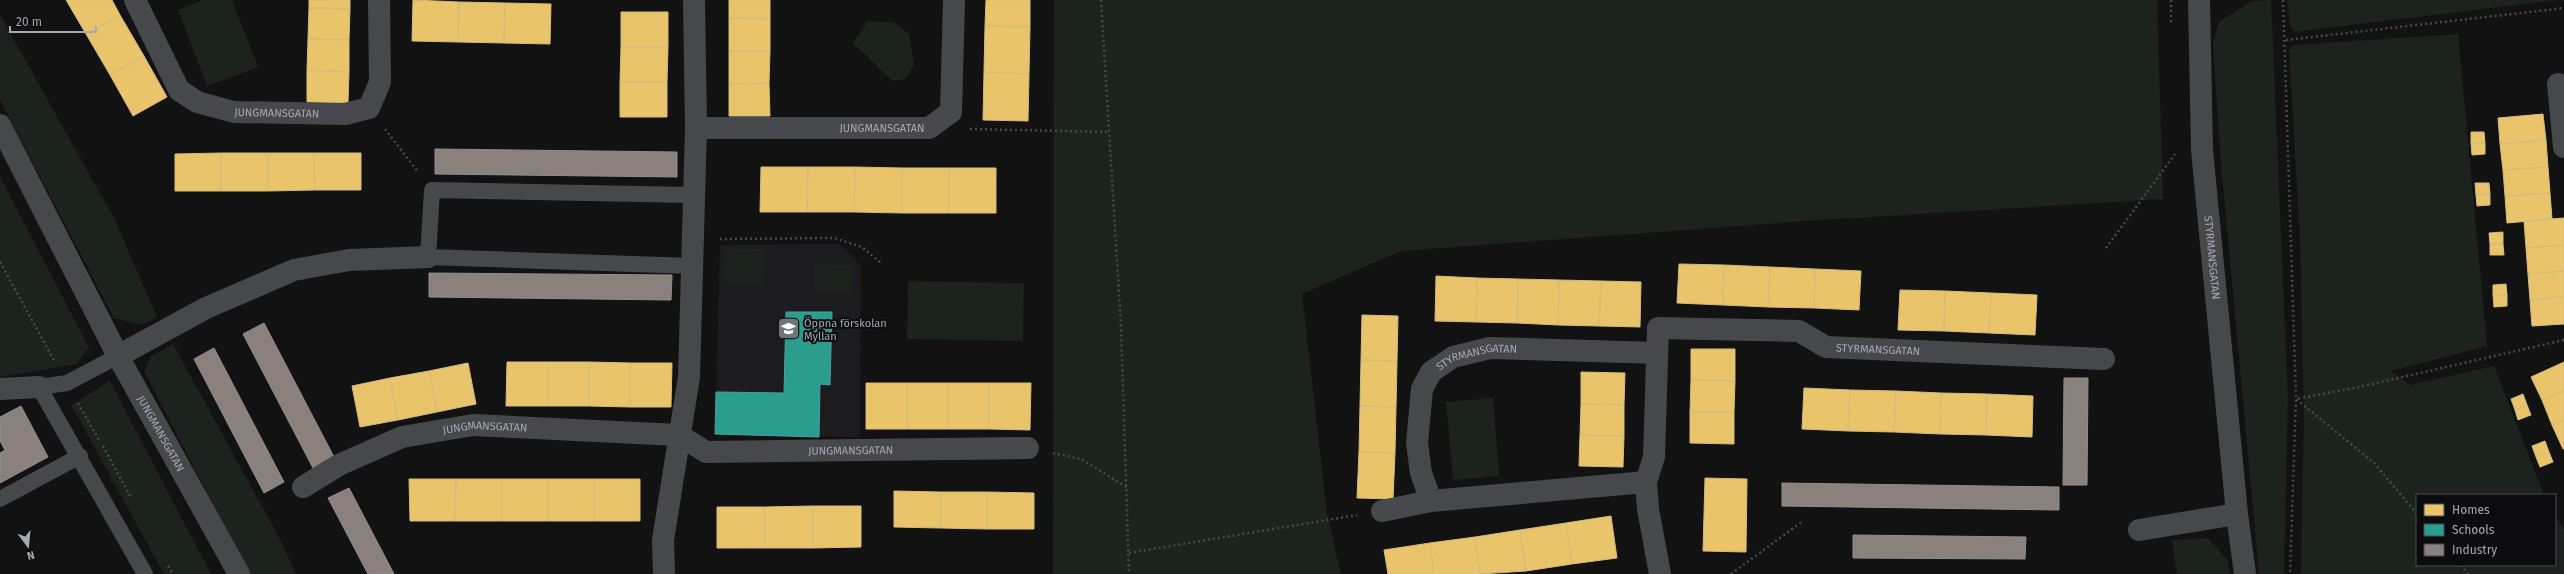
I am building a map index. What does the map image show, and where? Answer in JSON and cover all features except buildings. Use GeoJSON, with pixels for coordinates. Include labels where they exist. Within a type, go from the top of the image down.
{"type":"FeatureCollection","features":[{"type":"Feature","properties":{"kind":"street","name":"JUNGMANSGATAN"},"geometry":{"type":"LineString","coordinates":[[136,0],[180,90],[197,102],[234,112],[345,114],[368,108]]}},
{"type":"Feature","properties":{"kind":"street"},"geometry":{"type":"LineString","coordinates":[[368,108],[380,82],[379,0]]}},
{"type":"Feature","properties":{"kind":"street"},"geometry":{"type":"LineString","coordinates":[[664,574],[663,540],[689,377],[696,128],[694,0]]}},
{"type":"Feature","properties":{"kind":"street","name":"JUNGMANSGATAN"},"geometry":{"type":"LineString","coordinates":[[696,128],[929,128],[950,112],[954,0]]}},
{"type":"Feature","properties":{"kind":"street","name":"STYRMANSGATAN"},"geometry":{"type":"LineString","coordinates":[[2199,0],[2202,150],[2237,514],[2245,574]]}},
{"type":"Feature","properties":{"kind":"street"},"geometry":{"type":"LineString","coordinates":[[2558,84],[2564,147]]}},
{"type":"Feature","properties":{"kind":"street","name":"JUNGMANSGATAN"},"geometry":{"type":"LineString","coordinates":[[0,125],[118,356],[239,574]]}},
{"type":"Feature","properties":{"kind":"street"},"geometry":{"type":"LineString","coordinates":[[118,356],[206,308],[294,270],[349,260],[428,257]]}},
{"type":"Feature","properties":{"kind":"street","name":"STYRMANSGATAN"},"geometry":{"type":"LineString","coordinates":[[1660,574],[1648,509],[1646,482],[1654,457],[1658,328],[1799,331],[1826,347],[2104,359]]}},
{"type":"Feature","properties":{"kind":"street","name":"STYRMANSGATAN"},"geometry":{"type":"LineString","coordinates":[[1431,501],[1421,473],[1417,443],[1422,389],[1431,372],[1453,357],[1490,348],[1657,353]]}},
{"type":"Feature","properties":{"kind":"street"},"geometry":{"type":"LineString","coordinates":[[0,389],[39,387]]}},
{"type":"Feature","properties":{"kind":"street","name":"JUNGMANSGATAN"},"geometry":{"type":"LineString","coordinates":[[303,487],[339,465],[402,437],[473,425],[679,435],[706,452],[1028,448]]}},
{"type":"Feature","properties":{"kind":"street"},"geometry":{"type":"LineString","coordinates":[[1382,511],[1431,501],[1646,482]]}},
{"type":"Feature","properties":{"kind":"street"},"geometry":{"type":"LineString","coordinates":[[2139,530],[2237,514]]}},
{"type":"Feature","properties":{"kind":"lane"},"geometry":{"type":"LineString","coordinates":[[692,266],[428,257],[432,190],[694,195]]}},
{"type":"Feature","properties":{"kind":"lane"},"geometry":{"type":"LineString","coordinates":[[118,356],[67,383],[39,387],[80,456],[145,574]]}},
{"type":"Feature","properties":{"kind":"lane"},"geometry":{"type":"LineString","coordinates":[[0,499],[80,456]]}},
{"type":"Feature","properties":{"kind":"path"},"geometry":{"type":"LineString","coordinates":[[1101,0],[1110,132],[1128,488],[1129,574]]}},
{"type":"Feature","properties":{"kind":"path"},"geometry":{"type":"LineString","coordinates":[[2170,0],[2172,31]]}},
{"type":"Feature","properties":{"kind":"path"},"geometry":{"type":"LineString","coordinates":[[2283,0],[2286,40],[2296,399],[2290,574]]}},
{"type":"Feature","properties":{"kind":"path"},"geometry":{"type":"LineString","coordinates":[[2286,40],[2466,21],[2564,8]]}},
{"type":"Feature","properties":{"kind":"path"},"geometry":{"type":"LineString","coordinates":[[368,108],[432,190]]}},
{"type":"Feature","properties":{"kind":"path"},"geometry":{"type":"LineString","coordinates":[[969,129],[1110,132]]}},
{"type":"Feature","properties":{"kind":"path"},"geometry":{"type":"LineString","coordinates":[[2106,248],[2176,154],[2175,146]]}},
{"type":"Feature","properties":{"kind":"path"},"geometry":{"type":"LineString","coordinates":[[692,241],[776,237],[834,238],[862,247],[881,263]]}},
{"type":"Feature","properties":{"kind":"path"},"geometry":{"type":"LineString","coordinates":[[0,262],[135,505]]}},
{"type":"Feature","properties":{"kind":"path"},"geometry":{"type":"LineString","coordinates":[[2296,399],[2359,387],[2564,340]]}},
{"type":"Feature","properties":{"kind":"path"},"geometry":{"type":"LineString","coordinates":[[2296,399],[2374,464],[2416,513]]}},
{"type":"Feature","properties":{"kind":"path"},"geometry":{"type":"LineString","coordinates":[[1028,448],[1081,459],[1128,488]]}},
{"type":"Feature","properties":{"kind":"path"},"geometry":{"type":"LineString","coordinates":[[1129,553],[1382,511]]}},
{"type":"Feature","properties":{"kind":"path"},"geometry":{"type":"LineString","coordinates":[[1731,574],[1803,521]]}},
{"type":"Feature","properties":{"kind":"path"},"geometry":{"type":"LineString","coordinates":[[165,560],[173,574]]}},
{"type":"Feature","properties":{"kind":"path"},"geometry":{"type":"LineString","coordinates":[[2462,566],[2468,574]]}},
{"type":"Feature","properties":{"kind":"shaded area"},"geometry":{"type":"Polygon","coordinates":[[[203,0],[232,0],[258,67],[207,86],[178,10],[203,0]]]}},
{"type":"Feature","properties":{"kind":"shaded area"},"geometry":{"type":"Polygon","coordinates":[[[1054,0],[2157,0],[2163,199],[1806,221],[1401,251],[1302,294],[1327,513],[1341,574],[1053,574],[1054,0]]]}},
{"type":"Feature","properties":{"kind":"shaded area"},"geometry":{"type":"Polygon","coordinates":[[[2271,0],[2288,398],[2284,574],[2259,574],[2220,153],[2213,43],[2219,22],[2252,1],[2271,0]]]}},
{"type":"Feature","properties":{"kind":"shaded area"},"geometry":{"type":"Polygon","coordinates":[[[2287,0],[2557,0],[2294,32],[2290,26],[2287,0]]]}},
{"type":"Feature","properties":{"kind":"shaded area"},"geometry":{"type":"Polygon","coordinates":[[[0,15],[115,220],[157,317],[141,325],[114,318],[0,100],[0,15]]]}},
{"type":"Feature","properties":{"kind":"shaded area"},"geometry":{"type":"Polygon","coordinates":[[[868,21],[895,23],[909,34],[914,65],[905,79],[893,81],[853,43],[868,21]]]}},
{"type":"Feature","properties":{"kind":"shaded area"},"geometry":{"type":"Polygon","coordinates":[[[2458,34],[2487,346],[2391,371],[2410,385],[2494,366],[2544,494],[2416,494],[2416,566],[2556,566],[2556,517],[2564,530],[2564,574],[2301,574],[2304,414],[2300,239],[2289,50],[2294,45],[2458,34]]]}},
{"type":"Feature","properties":{"kind":"shaded area"},"geometry":{"type":"Polygon","coordinates":[[[0,177],[89,347],[77,364],[0,377],[0,177]]]}},
{"type":"Feature","properties":{"kind":"shaded area","name":"Öppna förskolan Myllan"},"geometry":{"type":"Polygon","coordinates":[[[840,244],[861,266],[860,437],[715,434],[720,245],[840,244]]]}},
{"type":"Feature","properties":{"kind":"shaded area"},"geometry":{"type":"Polygon","coordinates":[[[725,248],[764,249],[763,285],[724,284],[725,248]]]}},
{"type":"Feature","properties":{"kind":"shaded area"},"geometry":{"type":"Polygon","coordinates":[[[814,264],[852,265],[851,294],[814,293],[814,264]]]}},
{"type":"Feature","properties":{"kind":"shaded area"},"geometry":{"type":"Polygon","coordinates":[[[908,281],[1024,283],[1023,341],[907,339],[908,281]]]}},
{"type":"Feature","properties":{"kind":"shaded area"},"geometry":{"type":"Polygon","coordinates":[[[173,344],[281,541],[296,574],[249,574],[144,371],[151,356],[173,344]]]}},
{"type":"Feature","properties":{"kind":"shaded area"},"geometry":{"type":"Polygon","coordinates":[[[110,381],[211,574],[164,574],[71,405],[110,381]]]}},
{"type":"Feature","properties":{"kind":"shaded area"},"geometry":{"type":"Polygon","coordinates":[[[1493,398],[1499,476],[1453,480],[1446,402],[1493,398]]]}},
{"type":"Feature","properties":{"kind":"shaded area"},"geometry":{"type":"Polygon","coordinates":[[[2208,538],[2228,561],[2230,574],[2177,574],[2172,540],[2208,538]]]}},
{"type":"Feature","properties":{"kind":"place","name":"Öppna förskolan Myllan"},"geometry":{"type":"Point","coordinates":[789,329]}}]}
